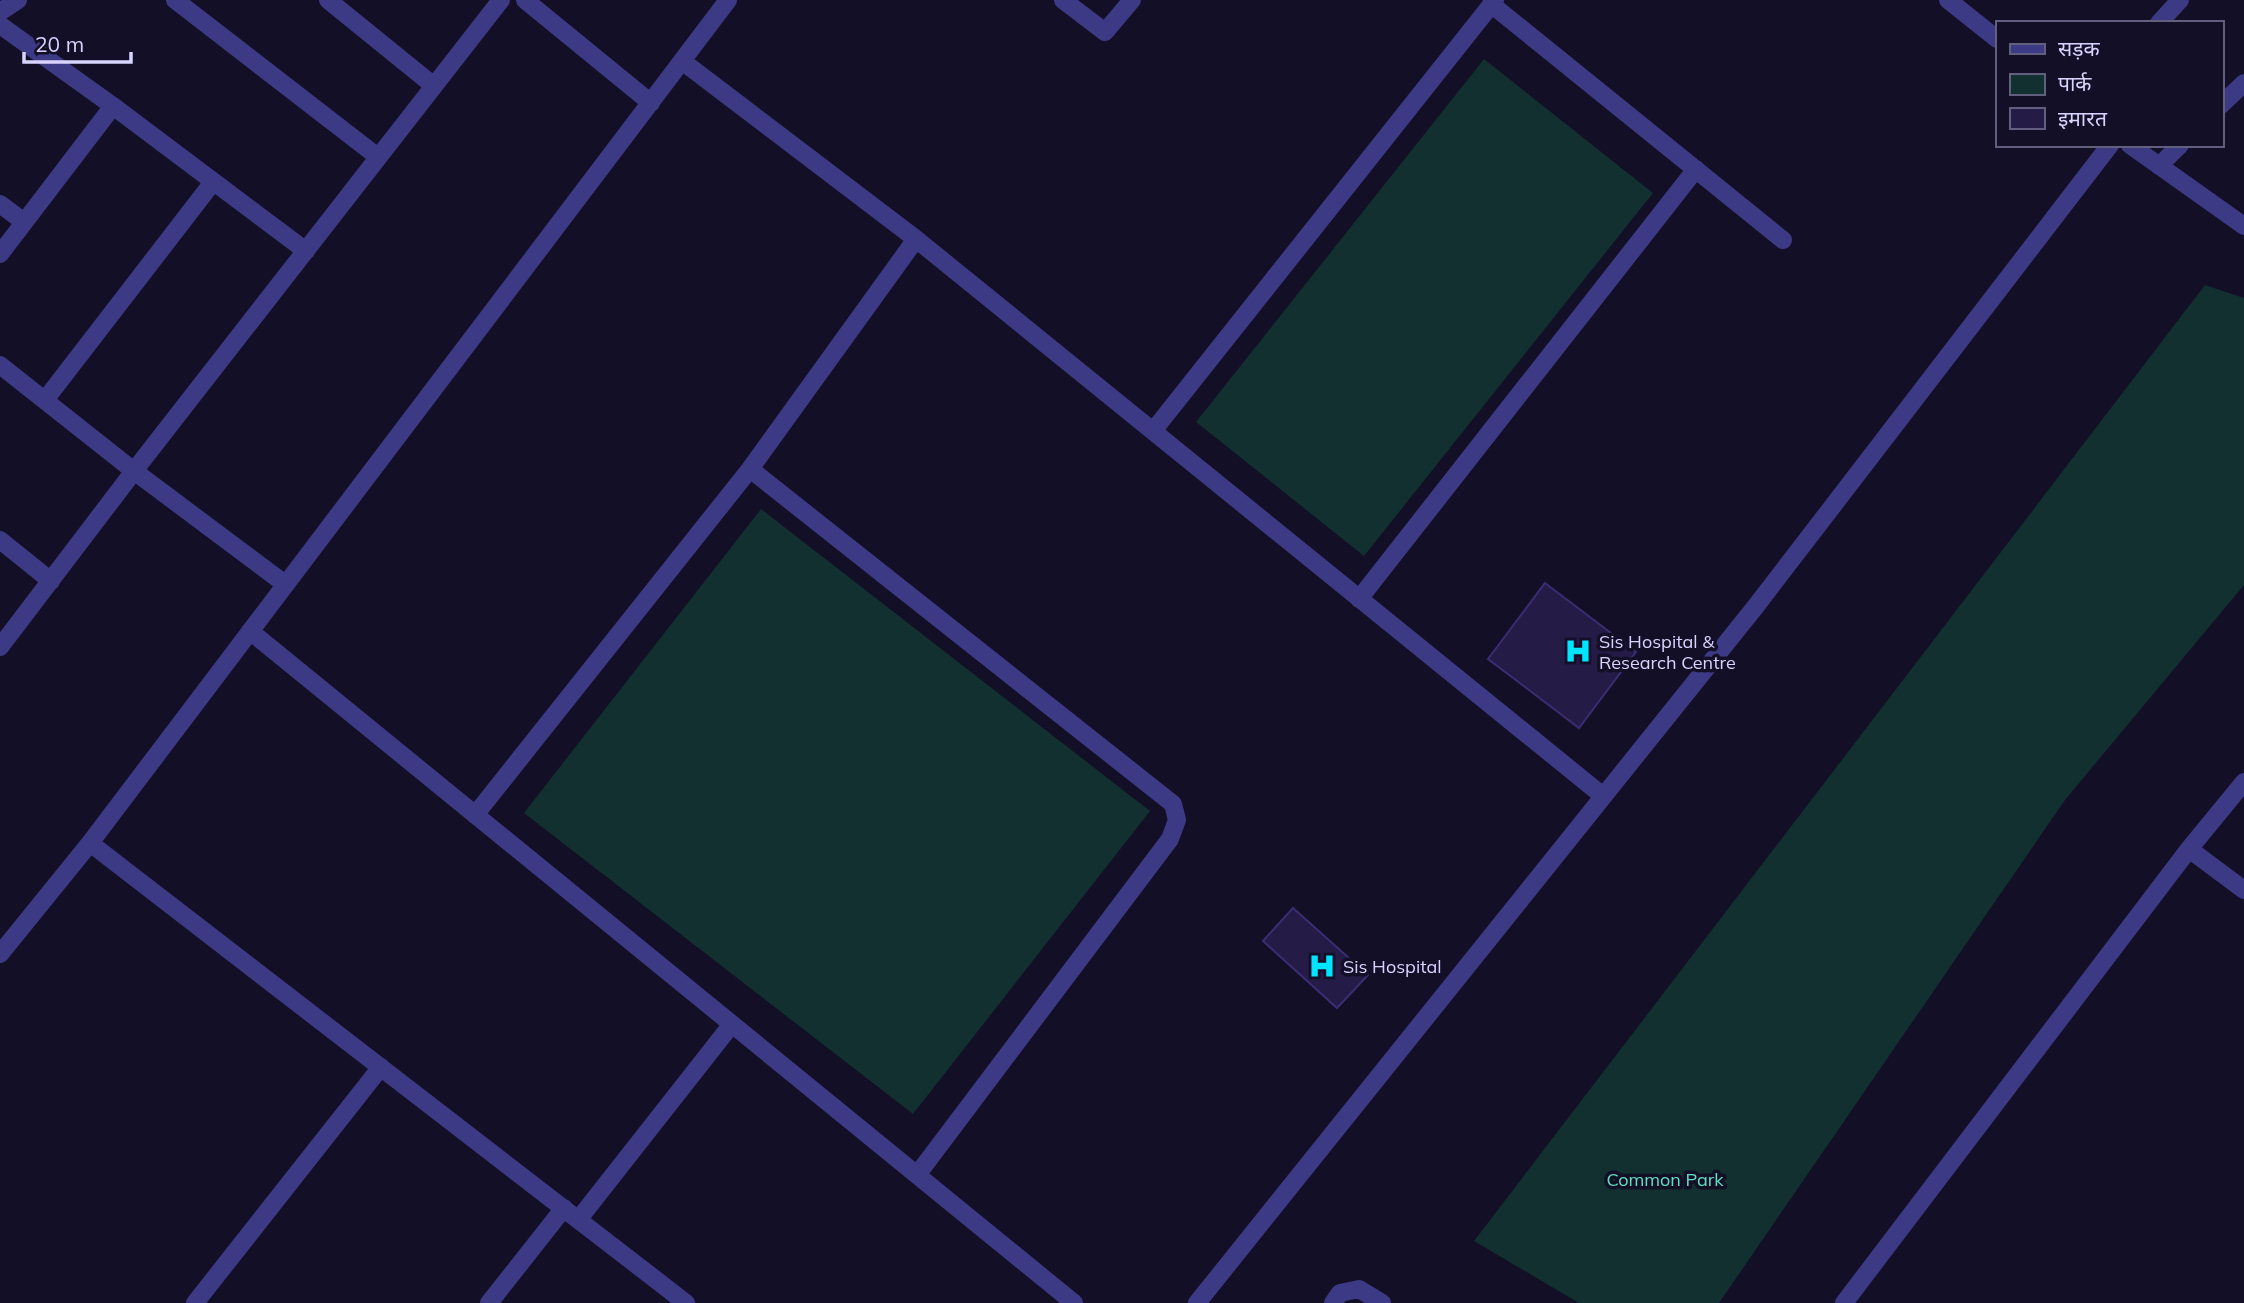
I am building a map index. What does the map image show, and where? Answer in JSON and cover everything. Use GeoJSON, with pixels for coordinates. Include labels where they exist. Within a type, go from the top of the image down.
{"type":"FeatureCollection","features":[{"type":"Feature","properties":{"kind":"street"},"geometry":{"type":"LineString","coordinates":[[0,12],[18,0]]}},
{"type":"Feature","properties":{"kind":"street"},"geometry":{"type":"LineString","coordinates":[[175,0],[378,157]]}},
{"type":"Feature","properties":{"kind":"street"},"geometry":{"type":"LineString","coordinates":[[328,0],[434,86]]}},
{"type":"Feature","properties":{"kind":"street"},"geometry":{"type":"LineString","coordinates":[[0,647],[501,0]]}},
{"type":"Feature","properties":{"kind":"street"},"geometry":{"type":"LineString","coordinates":[[525,0],[651,103]]}},
{"type":"Feature","properties":{"kind":"street"},"geometry":{"type":"LineString","coordinates":[[0,954],[90,843],[728,0]]}},
{"type":"Feature","properties":{"kind":"street"},"geometry":{"type":"LineString","coordinates":[[1063,0],[1105,32],[1132,0]]}},
{"type":"Feature","properties":{"kind":"street"},"geometry":{"type":"LineString","coordinates":[[1948,0],[1996,38]]}},
{"type":"Feature","properties":{"kind":"street"},"geometry":{"type":"LineString","coordinates":[[2161,21],[2179,0]]}},
{"type":"Feature","properties":{"kind":"street"},"geometry":{"type":"LineString","coordinates":[[1153,431],[1493,2],[1783,240]]}},
{"type":"Feature","properties":{"kind":"street"},"geometry":{"type":"LineString","coordinates":[[0,25],[306,251]]}},
{"type":"Feature","properties":{"kind":"street"},"geometry":{"type":"LineString","coordinates":[[682,61],[916,240],[1604,796]]}},
{"type":"Feature","properties":{"kind":"street"},"geometry":{"type":"LineString","coordinates":[[2223,103],[2244,83]]}},
{"type":"Feature","properties":{"kind":"street"},"geometry":{"type":"LineString","coordinates":[[0,254],[113,106]]}},
{"type":"Feature","properties":{"kind":"street"},"geometry":{"type":"LineString","coordinates":[[1197,1303],[1756,606],[2108,147]]}},
{"type":"Feature","properties":{"kind":"street"},"geometry":{"type":"LineString","coordinates":[[2133,147],[2244,226]]}},
{"type":"Feature","properties":{"kind":"street"},"geometry":{"type":"LineString","coordinates":[[2159,166],[2178,147]]}},
{"type":"Feature","properties":{"kind":"street"},"geometry":{"type":"LineString","coordinates":[[1359,599],[1696,169]]}},
{"type":"Feature","properties":{"kind":"street"},"geometry":{"type":"LineString","coordinates":[[45,400],[213,181]]}},
{"type":"Feature","properties":{"kind":"street"},"geometry":{"type":"LineString","coordinates":[[0,204],[24,222]]}},
{"type":"Feature","properties":{"kind":"street"},"geometry":{"type":"LineString","coordinates":[[475,815],[750,469],[916,240]]}},
{"type":"Feature","properties":{"kind":"street"},"geometry":{"type":"LineString","coordinates":[[0,365],[134,471],[285,584]]}},
{"type":"Feature","properties":{"kind":"street"},"geometry":{"type":"LineString","coordinates":[[750,469],[1173,804],[1177,820],[1170,839],[917,1175]]}},
{"type":"Feature","properties":{"kind":"street"},"geometry":{"type":"LineString","coordinates":[[0,540],[51,581]]}},
{"type":"Feature","properties":{"kind":"street"},"geometry":{"type":"LineString","coordinates":[[250,631],[1074,1303]]}},
{"type":"Feature","properties":{"kind":"street"},"geometry":{"type":"LineString","coordinates":[[1844,1303],[2189,849],[2244,782]]}},
{"type":"Feature","properties":{"kind":"street"},"geometry":{"type":"LineString","coordinates":[[90,843],[686,1303]]}},
{"type":"Feature","properties":{"kind":"street"},"geometry":{"type":"LineString","coordinates":[[2189,849],[2244,890]]}},
{"type":"Feature","properties":{"kind":"street"},"geometry":{"type":"LineString","coordinates":[[578,1220],[732,1024]]}},
{"type":"Feature","properties":{"kind":"street"},"geometry":{"type":"LineString","coordinates":[[195,1303],[381,1068]]}},
{"type":"Feature","properties":{"kind":"street"},"geometry":{"type":"LineString","coordinates":[[489,1303],[564,1208]]}},
{"type":"Feature","properties":{"kind":"street"},"geometry":{"type":"LineString","coordinates":[[1333,1303],[1340,1293],[1359,1289],[1382,1303]]}},
{"type":"Feature","properties":{"kind":"green space"},"geometry":{"type":"Polygon","coordinates":[[[1484,59],[1653,193],[1364,556],[1196,422],[1484,59]]]}},
{"type":"Feature","properties":{"kind":"green space","name":"Common Park"},"geometry":{"type":"Polygon","coordinates":[[[2205,285],[2244,298],[2244,585],[2065,800],[1719,1303],[1579,1303],[1474,1241],[2205,285]]]}},
{"type":"Feature","properties":{"kind":"green space"},"geometry":{"type":"Polygon","coordinates":[[[761,509],[1150,811],[913,1114],[524,813],[761,509]]]}},
{"type":"Feature","properties":{"kind":"building"},"geometry":{"type":"Polygon","coordinates":[[[1545,583],[1636,652],[1579,728],[1488,659],[1545,583]]]}},
{"type":"Feature","properties":{"kind":"building"},"geometry":{"type":"Polygon","coordinates":[[[1293,908],[1368,975],[1337,1008],[1263,941],[1293,908]]]}},
{"type":"Feature","properties":{"kind":"place","name":"Sis Hospital & Research Centre"},"geometry":{"type":"Point","coordinates":[1578,651]}},
{"type":"Feature","properties":{"kind":"place","name":"Sis Hospital"},"geometry":{"type":"Point","coordinates":[1322,966]}}]}
